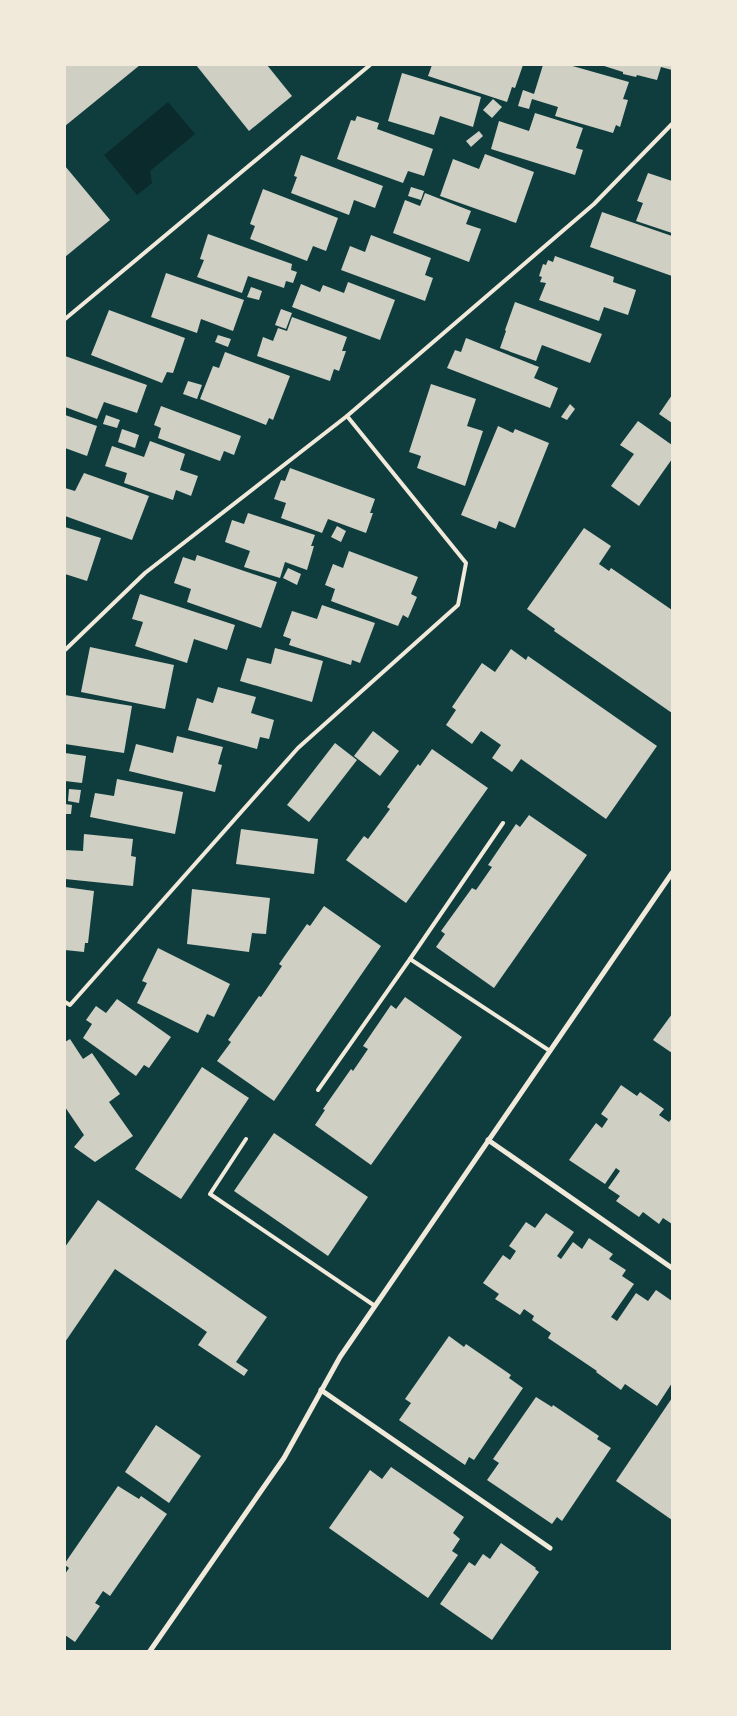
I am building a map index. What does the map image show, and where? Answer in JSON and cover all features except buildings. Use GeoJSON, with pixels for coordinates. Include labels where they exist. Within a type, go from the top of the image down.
{"type":"FeatureCollection","features":[{"type":"Feature","properties":{"kind":"street"},"geometry":{"type":"LineString","coordinates":[[150,1651],[284,1458],[340,1357],[672,873]]}},
{"type":"Feature","properties":{"kind":"street"},"geometry":{"type":"LineString","coordinates":[[488,1140],[672,1268]]}},
{"type":"Feature","properties":{"kind":"street"},"geometry":{"type":"LineString","coordinates":[[321,1390],[550,1548]]}},
{"type":"Feature","properties":{"kind":"lane"},"geometry":{"type":"LineString","coordinates":[[65,320],[370,65]]}},
{"type":"Feature","properties":{"kind":"lane"},"geometry":{"type":"LineString","coordinates":[[65,650],[145,573],[346,416],[594,204],[672,124]]}},
{"type":"Feature","properties":{"kind":"lane"},"geometry":{"type":"LineString","coordinates":[[65,1002],[70,1005],[298,748],[458,605],[466,563],[346,416]]}},
{"type":"Feature","properties":{"kind":"lane"},"geometry":{"type":"LineString","coordinates":[[318,1090],[503,824]]}},
{"type":"Feature","properties":{"kind":"lane"},"geometry":{"type":"LineString","coordinates":[[410,959],[550,1051]]}},
{"type":"Feature","properties":{"kind":"lane"},"geometry":{"type":"LineString","coordinates":[[246,1139],[210,1194],[375,1306]]}},
{"type":"Feature","properties":{"kind":"water"},"geometry":{"type":"Polygon","coordinates":[[[168,102],[195,134],[150,171],[152,183],[137,195],[104,155],[168,102]]]}}]}
